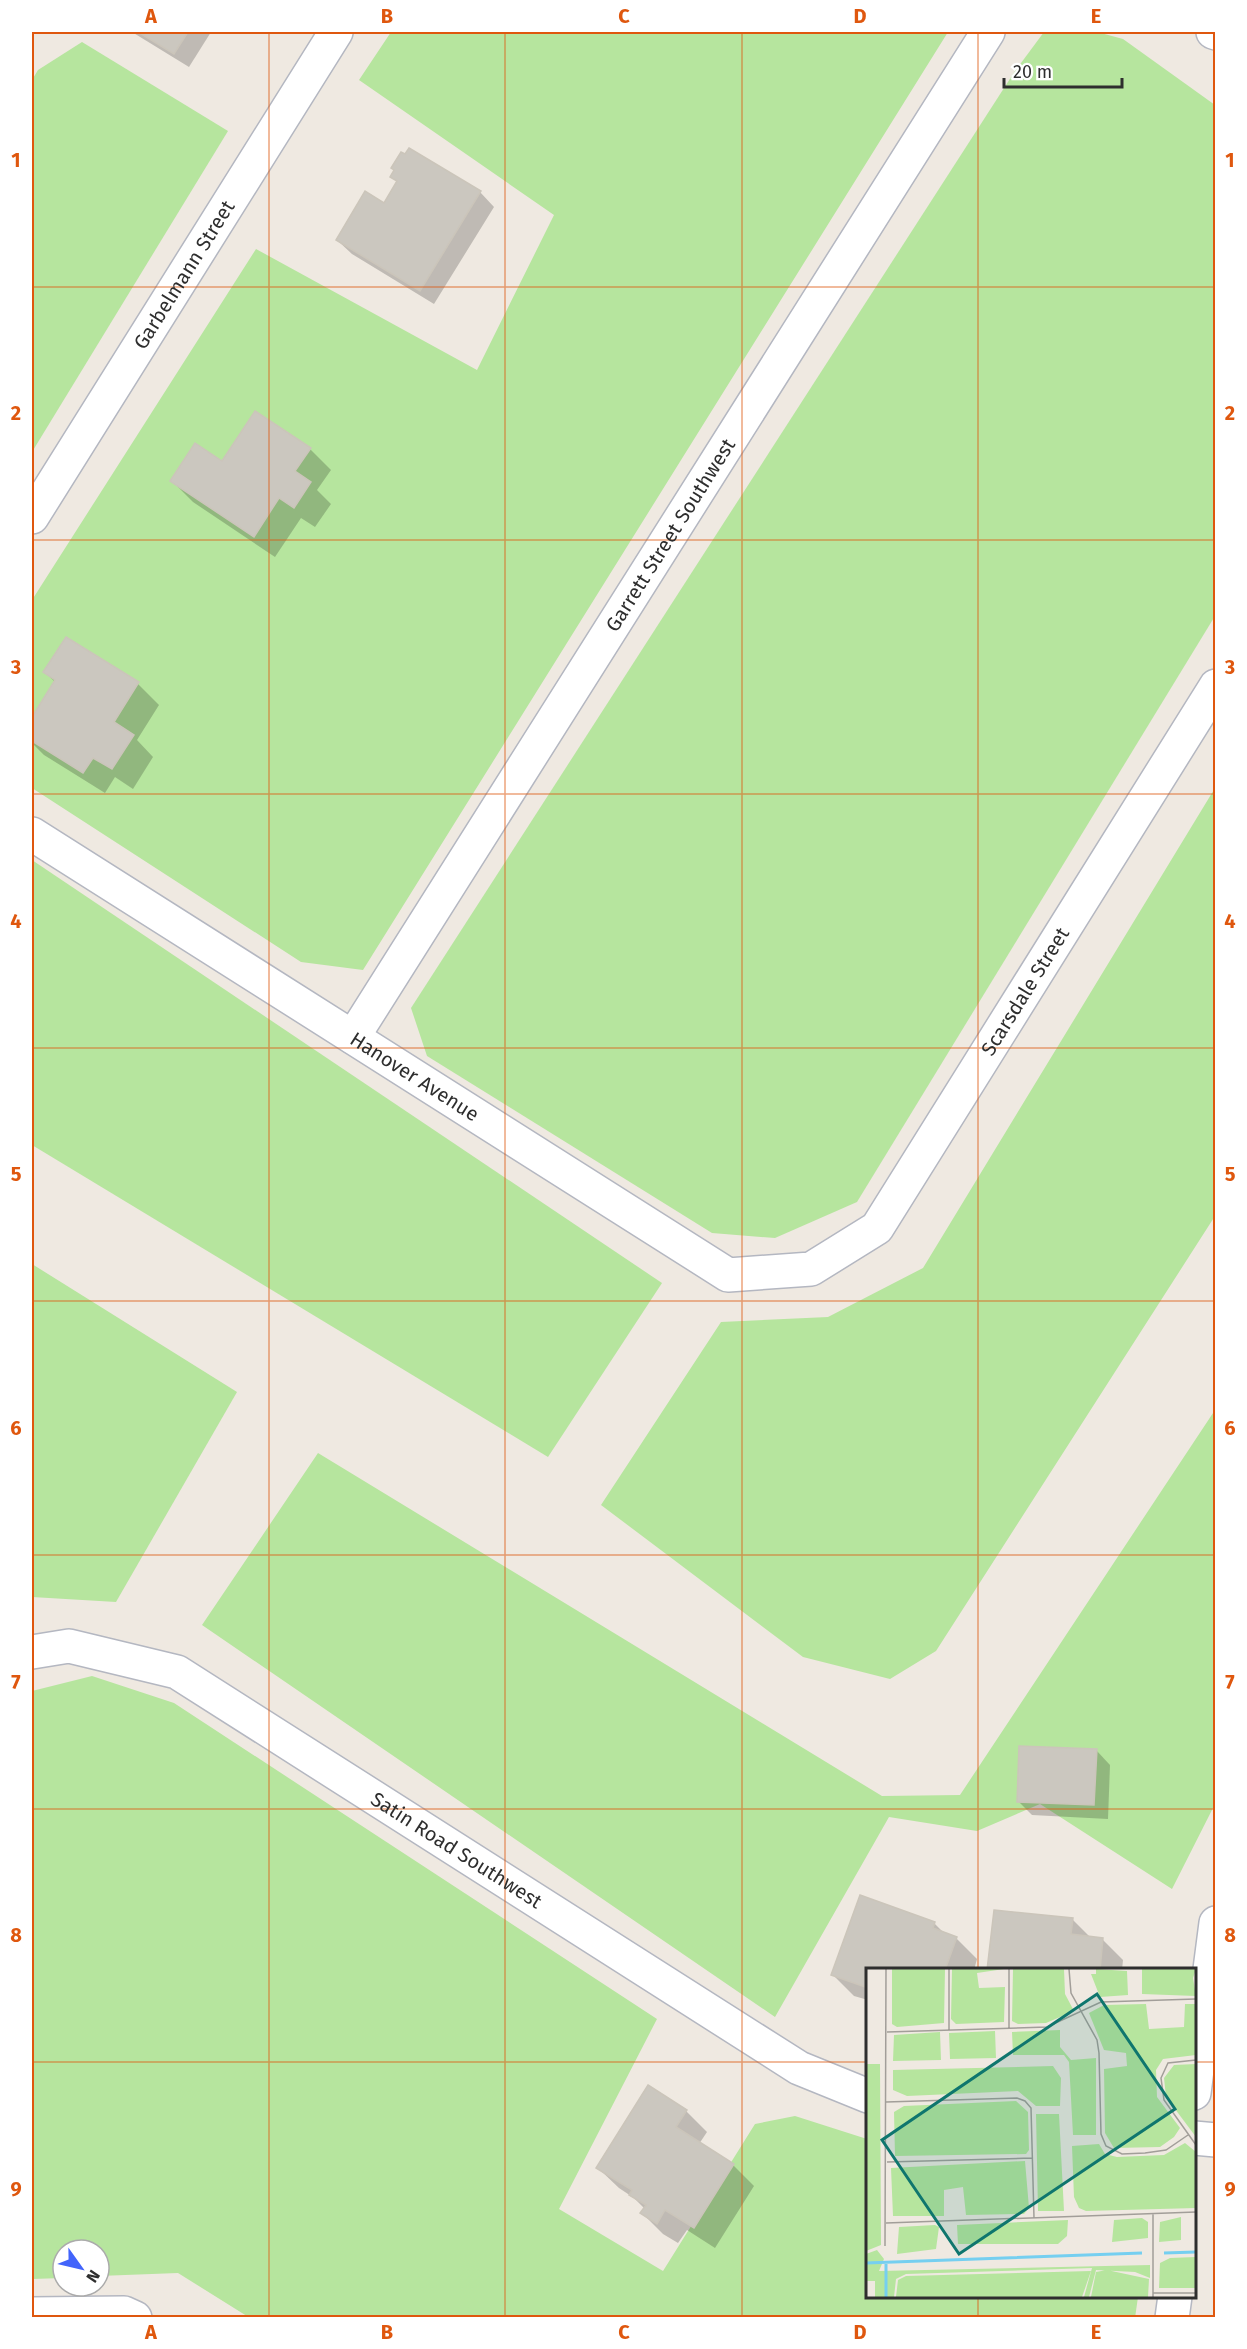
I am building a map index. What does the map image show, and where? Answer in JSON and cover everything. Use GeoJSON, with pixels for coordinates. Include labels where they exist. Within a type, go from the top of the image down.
{"type":"FeatureCollection","features":[{"type":"Feature","properties":{"kind":"street","name":"Garbelmann Street"},"geometry":{"type":"LineString","coordinates":[[32,517],[336,32]]}},
{"type":"Feature","properties":{"kind":"street","name":"Garrett Street Southwest"},"geometry":{"type":"LineString","coordinates":[[353,1037],[988,32]]}},
{"type":"Feature","properties":{"kind":"street","name":"Scarsdale Street"},"geometry":{"type":"LineString","coordinates":[[811,1269],[877,1228],[1215,686]]}},
{"type":"Feature","properties":{"kind":"street","name":"Hanover Avenue"},"geometry":{"type":"LineString","coordinates":[[32,834],[728,1275],[811,1269]]}},
{"type":"Feature","properties":{"kind":"street","name":"Satin Road Southwest"},"geometry":{"type":"LineString","coordinates":[[32,1652],[69,1646],[177,1672],[799,2068],[866,2096]]}},
{"type":"Feature","properties":{"kind":"street"},"geometry":{"type":"LineString","coordinates":[[1196,2077],[1215,1923]]}},
{"type":"Feature","properties":{"kind":"street"},"geometry":{"type":"LineString","coordinates":[[1196,2138],[1215,2140]]}},
{"type":"Feature","properties":{"kind":"street"},"geometry":{"type":"LineString","coordinates":[[1172,2318],[1175,2298]]}},
{"type":"Feature","properties":{"kind":"street"},"geometry":{"type":"LineString","coordinates":[[32,2314],[124,2313],[135,2318]]}},
{"type":"Feature","properties":{"kind":"green space"},"geometry":{"type":"Polygon","coordinates":[[[391,32],[948,32],[363,970],[301,962],[32,788],[32,600],[256,249],[477,370],[554,215],[359,80],[391,32]]]}},
{"type":"Feature","properties":{"kind":"green space"},"geometry":{"type":"Polygon","coordinates":[[[1044,32],[1097,32],[1123,39],[1215,105],[1215,616],[857,1202],[775,1238],[712,1233],[427,1056],[411,1008],[1015,71],[1044,32]]]}},
{"type":"Feature","properties":{"kind":"green space"},"geometry":{"type":"Polygon","coordinates":[[[82,42],[228,131],[32,452],[32,80],[38,70],[82,42]]]}},
{"type":"Feature","properties":{"kind":"green space"},"geometry":{"type":"Polygon","coordinates":[[[1215,788],[1215,1216],[936,1651],[890,1679],[803,1657],[601,1505],[721,1322],[828,1317],[923,1268],[1215,788]]]}},
{"type":"Feature","properties":{"kind":"green space"},"geometry":{"type":"Polygon","coordinates":[[[32,860],[662,1283],[548,1457],[32,1145],[32,860]]]}},
{"type":"Feature","properties":{"kind":"green space"},"geometry":{"type":"Polygon","coordinates":[[[32,1264],[237,1392],[116,1602],[32,1597],[32,1264]]]}},
{"type":"Feature","properties":{"kind":"green space"},"geometry":{"type":"Polygon","coordinates":[[[1215,1410],[1215,1804],[1172,1889],[1040,1804],[977,1831],[889,1817],[775,2017],[202,1625],[318,1453],[882,1796],[960,1795],[1215,1410]]]}},
{"type":"Feature","properties":{"kind":"green space"},"geometry":{"type":"Polygon","coordinates":[[[92,1676],[174,1703],[657,2019],[559,2209],[663,2271],[755,2124],[795,2116],[866,2139],[866,2298],[1138,2298],[1135,2318],[250,2318],[178,2273],[111,2276],[111,2238],[51,2238],[51,2278],[32,2279],[32,1691],[92,1676]]]}},
{"type":"Feature","properties":{"kind":"building"},"geometry":{"type":"Polygon","coordinates":[[[138,32],[188,32],[174,54],[138,32]]]}},
{"type":"Feature","properties":{"kind":"building"},"geometry":{"type":"Polygon","coordinates":[[[409,148],[481,191],[420,291],[336,240],[365,191],[384,203],[397,181],[390,177],[394,170],[391,168],[401,152],[405,154],[409,148]]]}},
{"type":"Feature","properties":{"kind":"building"},"geometry":{"type":"Polygon","coordinates":[[[255,411],[311,448],[295,471],[311,482],[294,508],[279,498],[254,537],[170,481],[195,443],[222,461],[255,411]]]}},
{"type":"Feature","properties":{"kind":"building"},"geometry":{"type":"Polygon","coordinates":[[[66,637],[139,682],[114,722],[134,735],[112,769],[93,758],[83,773],[32,741],[32,717],[55,680],[43,672],[66,637]]]}},
{"type":"Feature","properties":{"kind":"building"},"geometry":{"type":"Polygon","coordinates":[[[1019,1746],[1097,1749],[1094,1805],[1017,1802],[1019,1746]]]}},
{"type":"Feature","properties":{"kind":"building"},"geometry":{"type":"Polygon","coordinates":[[[860,1895],[935,1922],[933,1928],[957,1937],[946,1968],[866,1968],[866,1987],[831,1975],[860,1895]]]}},
{"type":"Feature","properties":{"kind":"building"},"geometry":{"type":"Polygon","coordinates":[[[994,1910],[1073,1918],[1071,1934],[1103,1938],[1100,1968],[987,1968],[994,1910]]]}},
{"type":"Feature","properties":{"kind":"building"},"geometry":{"type":"Polygon","coordinates":[[[648,2085],[687,2110],[676,2127],[734,2164],[694,2228],[665,2210],[657,2224],[640,2213],[646,2205],[629,2195],[632,2190],[596,2168],[648,2085]]]}}]}
